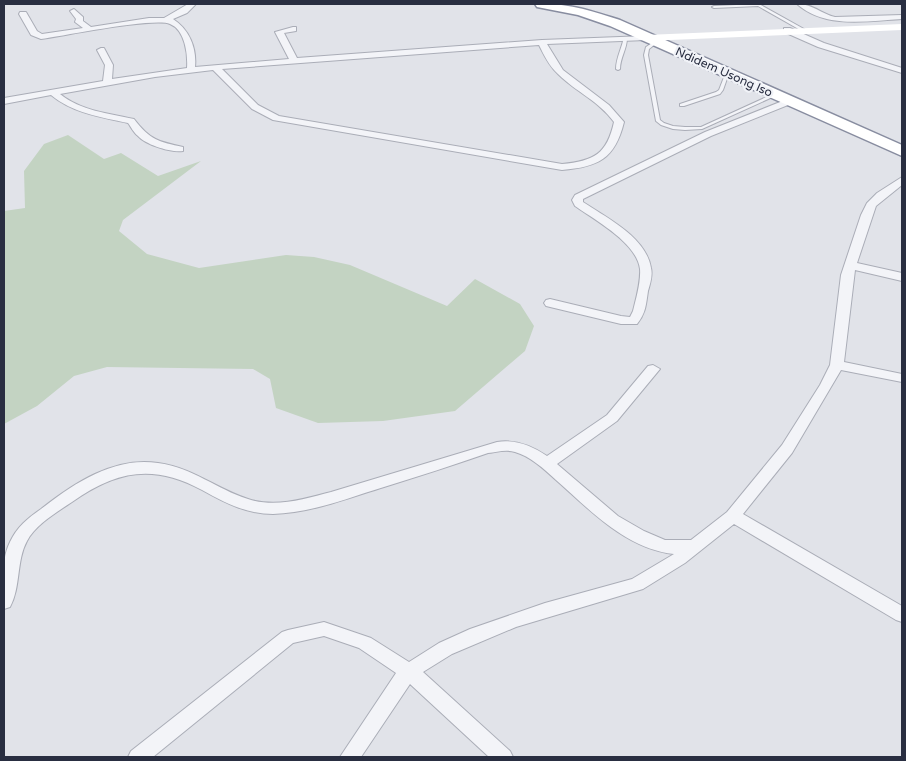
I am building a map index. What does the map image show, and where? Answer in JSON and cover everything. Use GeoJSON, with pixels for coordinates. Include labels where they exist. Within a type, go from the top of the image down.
{"type":"FeatureCollection","features":[{"type":"Feature","properties":{"kind":"highway","name":"Ndidem Usong Iso"},"geometry":{"type":"LineString","coordinates":[[542,4],[595,17],[655,39],[902,142]]}},
{"type":"Feature","properties":{"kind":"highway","name":"Ndidem Usong Iso"},"geometry":{"type":"LineString","coordinates":[[568,4],[621,19],[655,39],[727,73],[902,151]]}},
{"type":"Feature","properties":{"kind":"street"},"geometry":{"type":"LineString","coordinates":[[22,14],[34,33],[39,36],[167,19],[184,12],[192,4]]}},
{"type":"Feature","properties":{"kind":"street"},"geometry":{"type":"LineString","coordinates":[[801,4],[822,16],[834,19],[902,17]]}},
{"type":"Feature","properties":{"kind":"street"},"geometry":{"type":"LineString","coordinates":[[74,11],[80,19],[79,22],[89,29]]}},
{"type":"Feature","properties":{"kind":"street"},"geometry":{"type":"LineString","coordinates":[[167,19],[174,22],[189,43],[193,56],[192,69]]}},
{"type":"Feature","properties":{"kind":"street"},"geometry":{"type":"LineString","coordinates":[[4,101],[192,69],[294,60],[542,42],[626,38],[655,39],[787,30],[902,27]]}},
{"type":"Feature","properties":{"kind":"street"},"geometry":{"type":"LineString","coordinates":[[293,29],[279,32],[294,60]]}},
{"type":"Feature","properties":{"kind":"street"},"geometry":{"type":"LineString","coordinates":[[787,30],[830,48],[902,71]]}},
{"type":"Feature","properties":{"kind":"street"},"geometry":{"type":"LineString","coordinates":[[215,67],[254,107],[276,118],[562,167],[594,161],[604,156],[612,145],[619,122],[612,110],[561,73],[553,64],[542,42]]}},
{"type":"Feature","properties":{"kind":"street"},"geometry":{"type":"LineString","coordinates":[[101,50],[109,65],[108,82]]}},
{"type":"Feature","properties":{"kind":"street"},"geometry":{"type":"LineString","coordinates":[[52,92],[74,107],[131,122],[142,136],[168,148],[180,149]]}},
{"type":"Feature","properties":{"kind":"street"},"geometry":{"type":"LineString","coordinates":[[550,303],[621,320],[633,321],[638,315],[645,282],[646,268],[642,257],[635,246],[579,204],[577,200],[579,197],[708,134],[790,101]]}},
{"type":"Feature","properties":{"kind":"street"},"geometry":{"type":"LineString","coordinates":[[350,757],[399,682],[409,671],[450,647],[497,627],[637,584],[655,575],[696,546],[733,516],[787,450],[828,385],[837,365],[850,265],[856,243],[871,205],[881,195],[902,180]]}},
{"type":"Feature","properties":{"kind":"street"},"geometry":{"type":"LineString","coordinates":[[850,265],[888,272],[902,277]]}},
{"type":"Feature","properties":{"kind":"street"},"geometry":{"type":"LineString","coordinates":[[837,365],[902,378]]}},
{"type":"Feature","properties":{"kind":"street"},"geometry":{"type":"LineString","coordinates":[[546,464],[612,418],[653,369]]}},
{"type":"Feature","properties":{"kind":"street"},"geometry":{"type":"LineString","coordinates":[[4,602],[8,596],[17,543],[27,528],[63,499],[94,479],[120,470],[142,468],[170,470],[187,475],[244,506],[274,508],[298,505],[352,491],[486,449],[506,446],[528,452],[546,464],[608,516],[635,533],[667,547],[696,546]]}},
{"type":"Feature","properties":{"kind":"street"},"geometry":{"type":"LineString","coordinates":[[733,516],[902,615]]}},
{"type":"Feature","properties":{"kind":"street"},"geometry":{"type":"LineString","coordinates":[[138,757],[288,637],[324,629],[365,643],[409,671],[502,757]]}},
{"type":"Feature","properties":{"kind":"lane"},"geometry":{"type":"LineString","coordinates":[[714,6],[759,5],[803,30]]}},
{"type":"Feature","properties":{"kind":"lane"},"geometry":{"type":"LineString","coordinates":[[618,69],[618,59],[626,44],[626,38]]}},
{"type":"Feature","properties":{"kind":"lane"},"geometry":{"type":"LineString","coordinates":[[655,39],[647,48],[646,55],[658,121],[666,126],[689,129],[702,128],[776,94]]}},
{"type":"Feature","properties":{"kind":"lane"},"geometry":{"type":"LineString","coordinates":[[682,105],[718,93],[721,90],[727,73]]}},
{"type":"Feature","properties":{"kind":"green space"},"geometry":{"type":"Polygon","coordinates":[[[68,135],[104,159],[121,153],[158,176],[201,161],[123,220],[119,231],[147,254],[199,268],[286,255],[314,257],[350,265],[447,306],[475,279],[520,304],[534,326],[525,351],[455,411],[383,421],[318,423],[276,408],[270,379],[253,369],[107,367],[74,376],[37,406],[4,424],[4,211],[25,208],[24,171],[44,144],[68,135]]]}}]}
